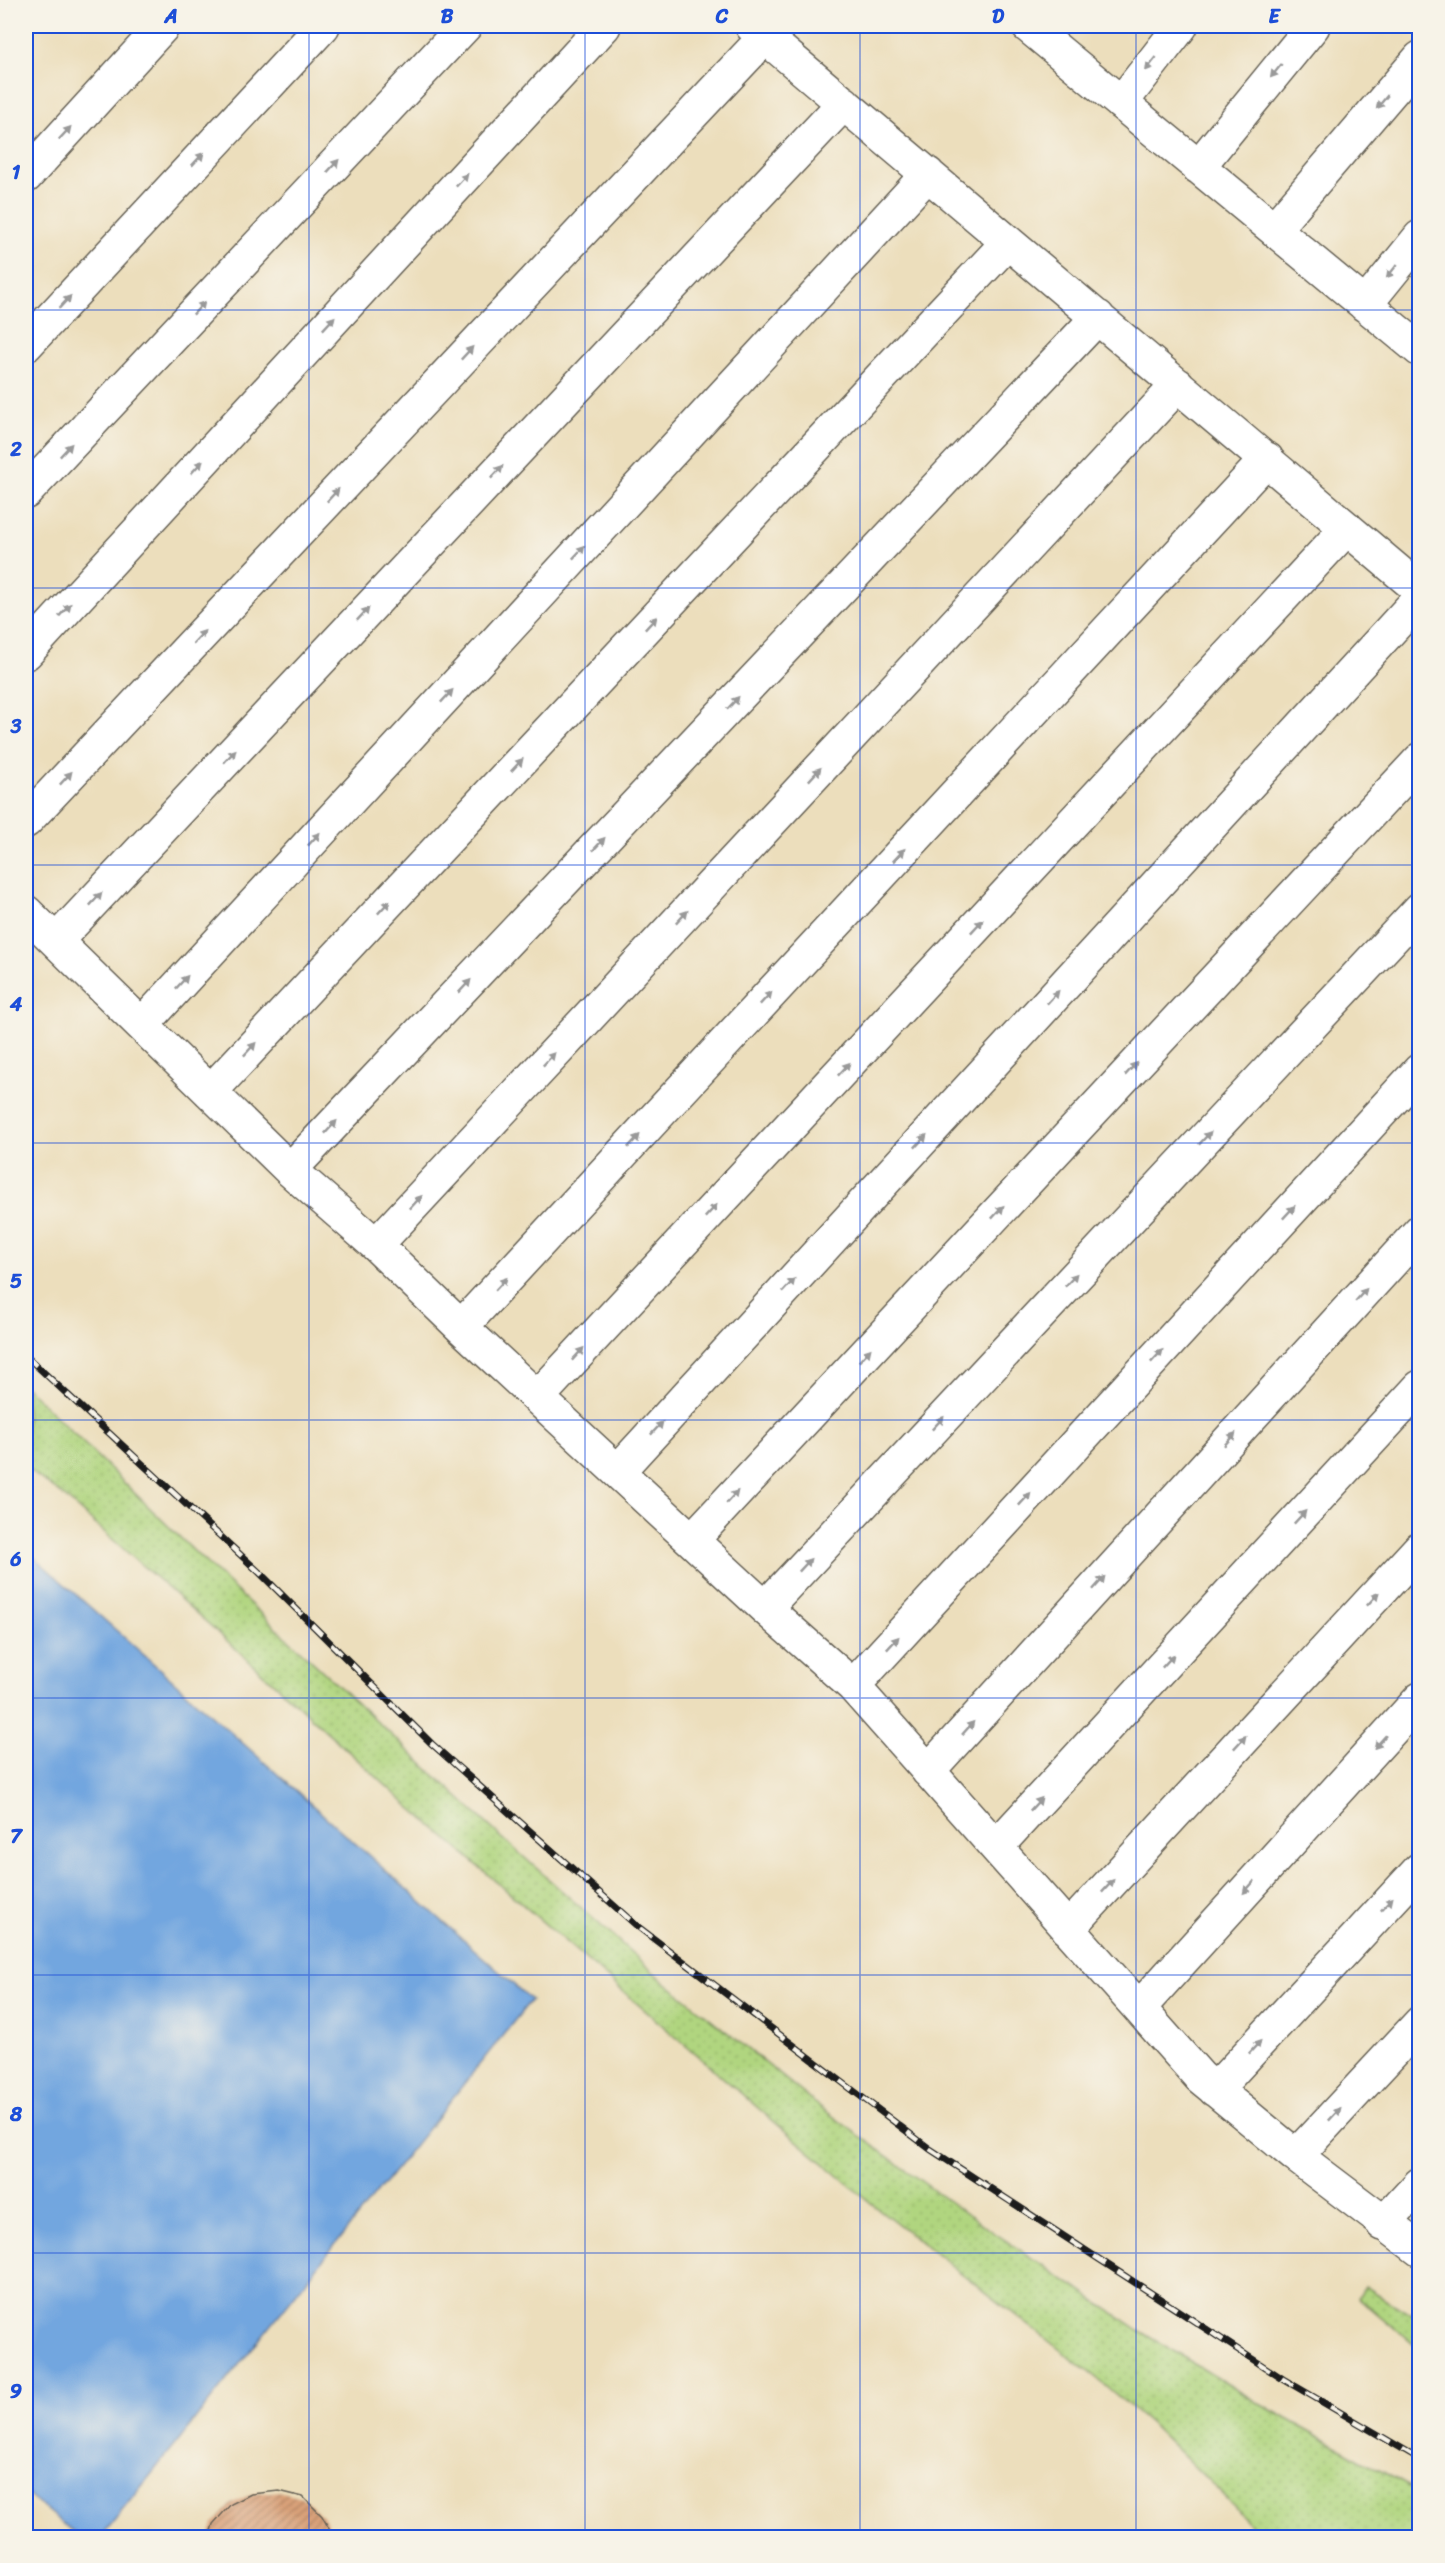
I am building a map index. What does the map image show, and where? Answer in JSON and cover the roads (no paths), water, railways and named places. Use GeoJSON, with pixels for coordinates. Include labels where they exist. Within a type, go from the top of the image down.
{"type":"FeatureCollection","features":[{"type":"Feature","properties":{"kind":"lane"},"geometry":{"type":"LineString","coordinates":[[26,176],[163,26]]}},
{"type":"Feature","properties":{"kind":"lane"},"geometry":{"type":"LineString","coordinates":[[26,345],[323,26]]}},
{"type":"Feature","properties":{"kind":"lane"},"geometry":{"type":"LineString","coordinates":[[26,492],[465,26]]}},
{"type":"Feature","properties":{"kind":"lane"},"geometry":{"type":"LineString","coordinates":[[26,653],[604,26]]}},
{"type":"Feature","properties":{"kind":"lane"},"geometry":{"type":"LineString","coordinates":[[1028,26],[1419,350]]}},
{"type":"Feature","properties":{"kind":"lane"},"geometry":{"type":"LineString","coordinates":[[1121,103],[1181,26]]}},
{"type":"Feature","properties":{"kind":"lane"},"geometry":{"type":"LineString","coordinates":[[1198,167],[1313,26]]}},
{"type":"Feature","properties":{"kind":"lane"},"geometry":{"type":"LineString","coordinates":[[26,821],[758,31],[1267,459],[1419,590]]}},
{"type":"Feature","properties":{"kind":"lane"},"geometry":{"type":"LineString","coordinates":[[1274,229],[1419,58]]}},
{"type":"Feature","properties":{"kind":"lane"},"geometry":{"type":"LineString","coordinates":[[56,941],[844,103]]}},
{"type":"Feature","properties":{"kind":"lane"},"geometry":{"type":"LineString","coordinates":[[142,1025],[928,174]]}},
{"type":"Feature","properties":{"kind":"lane"},"geometry":{"type":"LineString","coordinates":[[1365,305],[1419,237]]}},
{"type":"Feature","properties":{"kind":"lane"},"geometry":{"type":"LineString","coordinates":[[210,1092],[1008,242]]}},
{"type":"Feature","properties":{"kind":"lane"},"geometry":{"type":"LineString","coordinates":[[290,1170],[1098,317]]}},
{"type":"Feature","properties":{"kind":"lane"},"geometry":{"type":"LineString","coordinates":[[376,1245],[1178,385]]}},
{"type":"Feature","properties":{"kind":"lane"},"geometry":{"type":"LineString","coordinates":[[461,1327],[1267,459]]}},
{"type":"Feature","properties":{"kind":"lane"},"geometry":{"type":"LineString","coordinates":[[538,1397],[1347,528]]}},
{"type":"Feature","properties":{"kind":"lane"},"geometry":{"type":"LineString","coordinates":[[618,1471],[1419,598]]}},
{"type":"Feature","properties":{"kind":"lane"},"geometry":{"type":"LineString","coordinates":[[692,1540],[1419,760]]}},
{"type":"Feature","properties":{"kind":"lane"},"geometry":{"type":"LineString","coordinates":[[765,1608],[1419,909]]}},
{"type":"Feature","properties":{"kind":"lane"},"geometry":{"type":"LineString","coordinates":[[26,912],[290,1170],[376,1245],[461,1327],[765,1608],[853,1686],[1200,2077],[1296,2156],[1419,2250]]}},
{"type":"Feature","properties":{"kind":"lane"},"geometry":{"type":"LineString","coordinates":[[853,1686],[1419,1070]]}},
{"type":"Feature","properties":{"kind":"lane"},"geometry":{"type":"LineString","coordinates":[[928,1771],[1419,1231]]}},
{"type":"Feature","properties":{"kind":"lane"},"geometry":{"type":"LineString","coordinates":[[996,1847],[1419,1387]]}},
{"type":"Feature","properties":{"kind":"lane"},"geometry":{"type":"LineString","coordinates":[[1068,1929],[1419,1548]]}},
{"type":"Feature","properties":{"kind":"lane"},"geometry":{"type":"LineString","coordinates":[[1139,2008],[1419,1699]]}},
{"type":"Feature","properties":{"kind":"lane"},"geometry":{"type":"LineString","coordinates":[[1215,2090],[1419,1869]]}},
{"type":"Feature","properties":{"kind":"lane"},"geometry":{"type":"LineString","coordinates":[[1296,2156],[1419,2023]]}},
{"type":"Feature","properties":{"kind":"lane"},"geometry":{"type":"LineString","coordinates":[[1383,2224],[1419,2184]]}},
{"type":"Feature","properties":{"kind":"water"},"geometry":{"type":"Polygon","coordinates":[[[26,1550],[531,2000],[101,2537],[80,2537],[26,2494],[26,1550]]]}},
{"type":"Feature","properties":{"kind":"railway"},"geometry":{"type":"LineString","coordinates":[[26,1356],[259,1572],[432,1744],[637,1926],[930,2149],[1283,2379],[1420,2459]]}}]}
